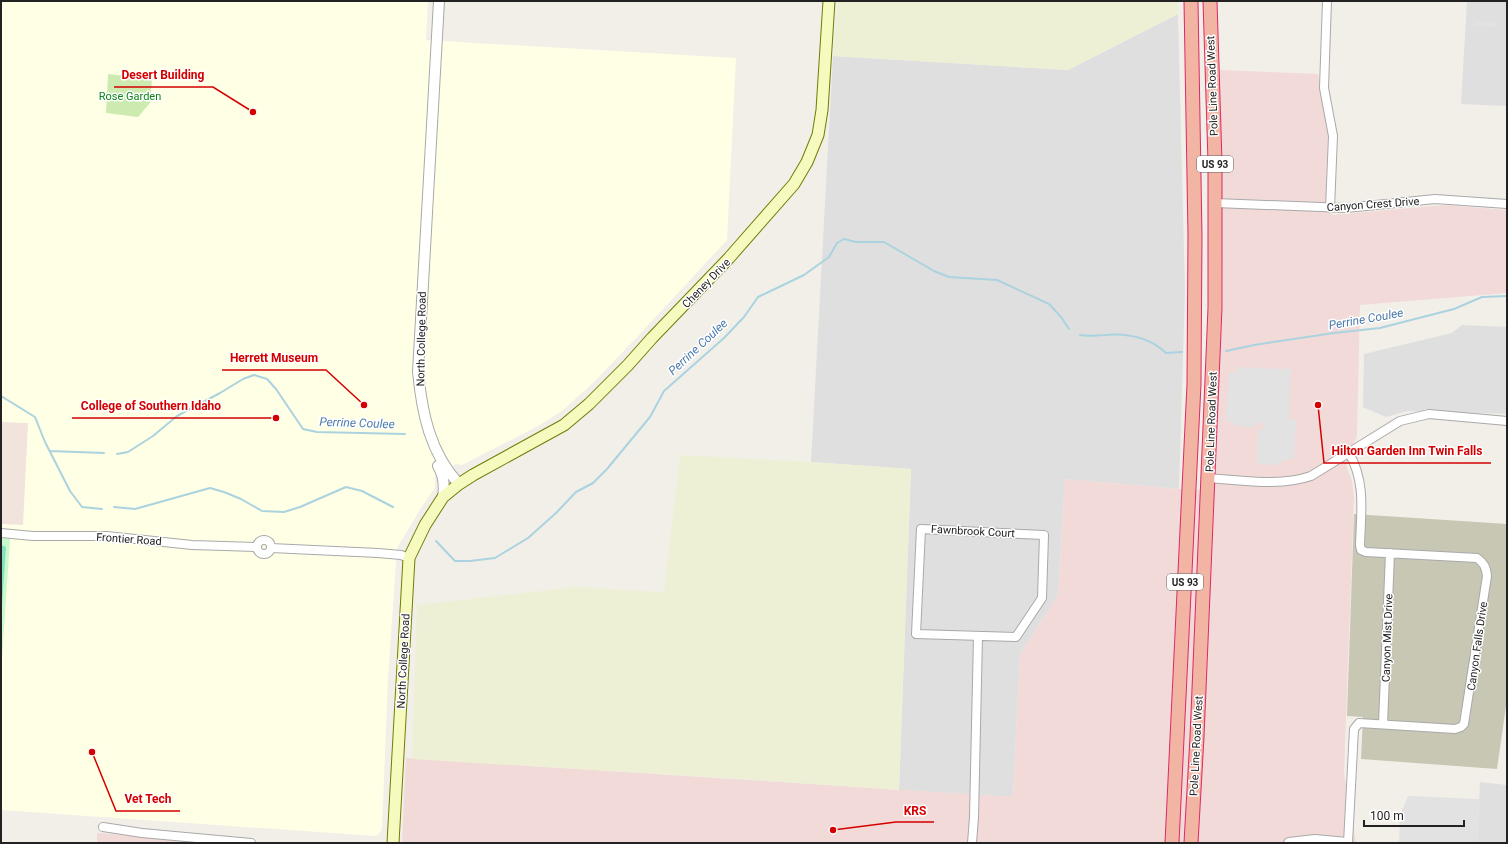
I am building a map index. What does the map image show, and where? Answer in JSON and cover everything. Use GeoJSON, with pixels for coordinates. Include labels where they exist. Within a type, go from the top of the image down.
{"type":"FeatureCollection","features":[{"type":"Feature","properties":{"kind":"highway","name":"Pole Line Road West"},"geometry":{"type":"LineString","coordinates":[[1172,843],[1194,384],[1195,236],[1190,1]]}},
{"type":"Feature","properties":{"kind":"highway","name":"Pole Line Road West"},"geometry":{"type":"LineString","coordinates":[[1190,843],[1197,737],[1215,308],[1215,203],[1210,1]]}},
{"type":"Feature","properties":{"kind":"main road","name":"Cheney Drive"},"geometry":{"type":"LineString","coordinates":[[459,484],[564,425],[589,404],[729,258],[794,184],[807,162],[818,135],[822,110],[829,1]]}},
{"type":"Feature","properties":{"kind":"main road","name":"North College Road"},"geometry":{"type":"LineString","coordinates":[[393,843],[409,558],[424,525],[443,497],[459,484]]}},
{"type":"Feature","properties":{"kind":"street","name":"North College Road"},"geometry":{"type":"LineString","coordinates":[[440,1],[418,372],[421,400],[432,442],[449,474],[459,484]]}},
{"type":"Feature","properties":{"kind":"street"},"geometry":{"type":"LineString","coordinates":[[1327,1],[1324,88],[1333,136],[1330,208]]}},
{"type":"Feature","properties":{"kind":"street","name":"Canyon Crest Drive"},"geometry":{"type":"LineString","coordinates":[[1215,203],[1346,208],[1435,199],[1507,204]]}},
{"type":"Feature","properties":{"kind":"street"},"geometry":{"type":"LineString","coordinates":[[418,372],[416,404],[419,420],[432,454],[443,474],[445,488],[443,497]]}},
{"type":"Feature","properties":{"kind":"street"},"geometry":{"type":"LineString","coordinates":[[1208,478],[1285,482],[1298,480],[1311,476],[1400,421],[1429,414],[1507,421]]}},
{"type":"Feature","properties":{"kind":"street","name":"Canyon Falls Drive"},"geometry":{"type":"LineString","coordinates":[[1347,843],[1354,729],[1359,723],[1455,729],[1464,724],[1487,576],[1486,568],[1483,562],[1477,558],[1366,552],[1361,550],[1361,482],[1355,463],[1349,453]]}},
{"type":"Feature","properties":{"kind":"street","name":"Fawnbrook Court"},"geometry":{"type":"LineString","coordinates":[[921,529],[1044,535],[1042,598],[1016,637],[978,636],[916,634],[921,529]]}},
{"type":"Feature","properties":{"kind":"street","name":"Frontier Road"},"geometry":{"type":"LineString","coordinates":[[1,533],[33,536],[107,536],[192,544],[257,547],[260,541],[264,540],[269,542],[271,548],[378,553],[401,555],[409,558]]}},
{"type":"Feature","properties":{"kind":"street","name":"Canyon Mist Drive"},"geometry":{"type":"LineString","coordinates":[[1384,724],[1390,553]]}},
{"type":"Feature","properties":{"kind":"street"},"geometry":{"type":"LineString","coordinates":[[972,843],[978,636]]}},
{"type":"Feature","properties":{"kind":"street"},"geometry":{"type":"LineString","coordinates":[[103,827],[142,833],[251,843]]}},
{"type":"Feature","properties":{"kind":"street"},"geometry":{"type":"LineString","coordinates":[[1289,843],[1315,840],[1347,843]]}},
{"type":"Feature","properties":{"kind":"shaded area"},"geometry":{"type":"Polygon","coordinates":[[[1,1],[428,1],[426,40],[736,58],[727,240],[593,383],[562,411],[538,426],[462,465],[456,464],[435,477],[435,488],[397,548],[388,678],[382,830],[376,836],[1,810],[1,1]]]}},
{"type":"Feature","properties":{"kind":"shaded area"},"geometry":{"type":"Polygon","coordinates":[[[838,1],[1178,1],[1178,14],[1068,70],[833,56],[838,1]]]}},
{"type":"Feature","properties":{"kind":"shaded area"},"geometry":{"type":"Polygon","coordinates":[[[1467,1],[1507,1],[1507,106],[1461,104],[1467,1]]]}},
{"type":"Feature","properties":{"kind":"shaded area"},"geometry":{"type":"Polygon","coordinates":[[[1178,14],[1185,291],[1179,489],[1065,479],[1058,595],[1020,655],[1013,797],[899,790],[911,469],[811,462],[833,56],[1068,70],[1178,14]]]}},
{"type":"Feature","properties":{"kind":"shaded area"},"geometry":{"type":"Polygon","coordinates":[[[1474,21],[1496,22],[1496,27],[1474,26],[1474,21]]]}},
{"type":"Feature","properties":{"kind":"shaded area"},"geometry":{"type":"Polygon","coordinates":[[[1220,70],[1318,74],[1328,129],[1327,168],[1332,215],[1444,205],[1507,210],[1507,293],[1360,305],[1357,435],[1346,466],[1352,480],[1354,497],[1344,774],[1356,843],[402,843],[406,758],[1013,797],[1020,655],[1058,595],[1065,479],[1179,489],[1214,490],[1223,297],[1220,70]]]}},
{"type":"Feature","properties":{"kind":"shaded area"},"geometry":{"type":"Polygon","coordinates":[[[1462,325],[1507,327],[1507,414],[1407,411],[1386,417],[1363,407],[1364,354],[1452,333],[1462,325]]]}},
{"type":"Feature","properties":{"kind":"shaded area"},"geometry":{"type":"Polygon","coordinates":[[[1238,367],[1285,369],[1291,367],[1289,419],[1296,420],[1294,459],[1286,459],[1277,465],[1257,464],[1258,431],[1263,429],[1263,423],[1257,423],[1255,427],[1234,426],[1234,422],[1226,422],[1229,372],[1235,373],[1238,367]]]}},
{"type":"Feature","properties":{"kind":"shaded area"},"geometry":{"type":"Polygon","coordinates":[[[1,422],[28,423],[23,525],[1,524],[1,422]]]}},
{"type":"Feature","properties":{"kind":"shaded area"},"geometry":{"type":"Polygon","coordinates":[[[680,455],[911,469],[899,790],[412,759],[417,605],[576,587],[664,592],[680,455]]]}},
{"type":"Feature","properties":{"kind":"shaded area"},"geometry":{"type":"Polygon","coordinates":[[[1354,514],[1507,524],[1507,699],[1497,769],[1361,759],[1363,717],[1347,716],[1354,514]]]}},
{"type":"Feature","properties":{"kind":"shaded area"},"geometry":{"type":"Polygon","coordinates":[[[1480,782],[1507,785],[1507,843],[1477,843],[1480,782]]]}},
{"type":"Feature","properties":{"kind":"shaded area"},"geometry":{"type":"Polygon","coordinates":[[[1408,796],[1479,799],[1477,843],[1399,843],[1400,815],[1408,796]]]}},
{"type":"Feature","properties":{"kind":"shaded area"},"geometry":{"type":"Polygon","coordinates":[[[97,833],[234,843],[97,843],[97,833]]]}},
{"type":"Feature","properties":{"kind":"green space","name":"Rose Garden"},"geometry":{"type":"Polygon","coordinates":[[[108,74],[152,79],[150,103],[138,117],[106,113],[108,74]]]}},
{"type":"Feature","properties":{"kind":"green space"},"geometry":{"type":"Polygon","coordinates":[[[1,538],[10,539],[1,672],[1,538]]]}},
{"type":"Feature","properties":{"kind":"green space"},"geometry":{"type":"Polygon","coordinates":[[[1,545],[6,547],[1,620],[1,545]]]}},
{"type":"Feature","properties":{"kind":"waterway","name":"Perrine Coulee"},"geometry":{"type":"LineString","coordinates":[[436,541],[455,561],[470,561],[495,558],[528,538],[556,513],[576,492],[593,483],[607,469],[650,417],[664,391],[724,338],[744,317],[758,297],[804,275],[829,257],[837,243],[844,239],[856,242],[884,242],[934,271],[949,277],[997,280],[1049,304],[1061,317],[1069,329]]}},
{"type":"Feature","properties":{"kind":"waterway","name":"Perrine Coulee"},"geometry":{"type":"LineString","coordinates":[[1226,351],[1254,345],[1334,333],[1380,328],[1454,309],[1482,297],[1507,296]]}},
{"type":"Feature","properties":{"kind":"waterway","name":"Perrine Coulee"},"geometry":{"type":"LineString","coordinates":[[1080,335],[1122,335],[1138,337],[1153,343],[1166,353],[1182,352]]}},
{"type":"Feature","properties":{"kind":"waterway","name":"Perrine Coulee"},"geometry":{"type":"LineString","coordinates":[[117,454],[128,452],[153,436],[177,416],[243,379],[254,375],[267,379],[276,389],[303,429],[317,432],[405,434]]}},
{"type":"Feature","properties":{"kind":"waterway","name":"Perrine Coulee"},"geometry":{"type":"LineString","coordinates":[[1,396],[35,417],[45,442],[70,491],[82,507],[102,509]]}},
{"type":"Feature","properties":{"kind":"waterway","name":"Perrine Coulee"},"geometry":{"type":"LineString","coordinates":[[50,451],[104,453]]}},
{"type":"Feature","properties":{"kind":"waterway","name":"Perrine Coulee"},"geometry":{"type":"LineString","coordinates":[[114,507],[135,509],[210,488],[241,499],[262,511],[284,512],[300,507],[346,487],[362,491],[393,507]]}},
{"type":"Feature","properties":{"kind":"place","name":"Desert Building"},"geometry":{"type":"Point","coordinates":[253,112]}},
{"type":"Feature","properties":{"kind":"place","name":"Herrett Museum"},"geometry":{"type":"Point","coordinates":[364,405]}},
{"type":"Feature","properties":{"kind":"place","name":"Hilton Garden Inn Twin Falls"},"geometry":{"type":"Point","coordinates":[1318,405]}},
{"type":"Feature","properties":{"kind":"place","name":"College of Southern Idaho"},"geometry":{"type":"Point","coordinates":[276,418]}},
{"type":"Feature","properties":{"kind":"place","name":"Vet Tech"},"geometry":{"type":"Point","coordinates":[92,752]}},
{"type":"Feature","properties":{"kind":"place","name":"KRS"},"geometry":{"type":"Point","coordinates":[833,830]}}]}
